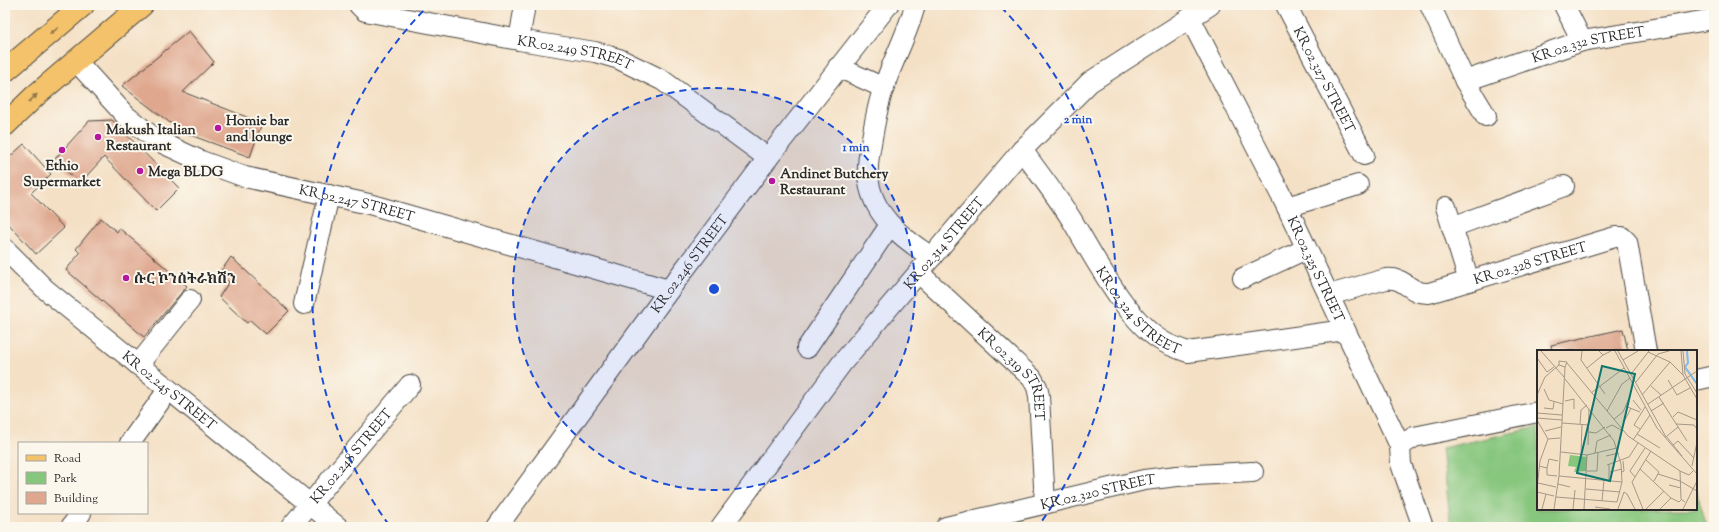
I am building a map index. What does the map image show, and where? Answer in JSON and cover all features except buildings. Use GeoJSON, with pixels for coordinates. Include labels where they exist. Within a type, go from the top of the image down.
{"type":"FeatureCollection","features":[{"type":"Feature","properties":{"kind":"main road"},"geometry":{"type":"LineString","coordinates":[[7,64],[83,5]]}},
{"type":"Feature","properties":{"kind":"main road"},"geometry":{"type":"LineString","coordinates":[[5,125],[35,96],[142,5]]}},
{"type":"Feature","properties":{"kind":"street","name":"KR_02_249 STREET"},"geometry":{"type":"LineString","coordinates":[[358,5],[364,11],[519,40],[595,52],[619,58],[662,80],[768,158]]}},
{"type":"Feature","properties":{"kind":"street"},"geometry":{"type":"LineString","coordinates":[[519,40],[525,5]]}},
{"type":"Feature","properties":{"kind":"street","name":"KR_02_246 STREET"},"geometry":{"type":"LineString","coordinates":[[497,527],[669,290],[768,158],[888,5]]}},
{"type":"Feature","properties":{"kind":"street"},"geometry":{"type":"LineString","coordinates":[[915,5],[904,42],[884,88],[870,150],[868,174],[870,190],[876,204],[890,225],[903,238],[932,257]]}},
{"type":"Feature","properties":{"kind":"street","name":"KR_02_314 STREET"},"geometry":{"type":"LineString","coordinates":[[721,527],[842,363],[1022,150],[1090,82],[1210,5]]}},
{"type":"Feature","properties":{"kind":"street","name":"KR_02_327 STREET"},"geometry":{"type":"LineString","coordinates":[[1286,5],[1364,155]]}},
{"type":"Feature","properties":{"kind":"street"},"geometry":{"type":"LineString","coordinates":[[1430,5],[1465,80],[1486,116]]}},
{"type":"Feature","properties":{"kind":"street"},"geometry":{"type":"LineString","coordinates":[[1564,5],[1582,41]]}},
{"type":"Feature","properties":{"kind":"street","name":"KR_02_325 STREET"},"geometry":{"type":"LineString","coordinates":[[1190,18],[1287,207],[1400,446],[1401,464],[1423,527]]}},
{"type":"Feature","properties":{"kind":"street","name":"KR_02_332 STREET"},"geometry":{"type":"LineString","coordinates":[[1465,80],[1582,41],[1714,19]]}},
{"type":"Feature","properties":{"kind":"street","name":"KR_02_247 STREET"},"geometry":{"type":"LineString","coordinates":[[76,61],[126,116],[158,141],[201,161],[245,177],[369,204],[669,290]]}},
{"type":"Feature","properties":{"kind":"street"},"geometry":{"type":"LineString","coordinates":[[838,67],[884,88]]}},
{"type":"Feature","properties":{"kind":"street","name":"KR_02_324 STREET"},"geometry":{"type":"LineString","coordinates":[[1022,150],[1067,213],[1114,290],[1145,327],[1161,341],[1188,352],[1345,330]]}},
{"type":"Feature","properties":{"kind":"street"},"geometry":{"type":"LineString","coordinates":[[1287,207],[1358,185]]}},
{"type":"Feature","properties":{"kind":"street"},"geometry":{"type":"LineString","coordinates":[[1452,226],[1564,186]]}},
{"type":"Feature","properties":{"kind":"street"},"geometry":{"type":"LineString","coordinates":[[304,304],[329,196]]}},
{"type":"Feature","properties":{"kind":"street"},"geometry":{"type":"LineString","coordinates":[[1446,207],[1469,281]]}},
{"type":"Feature","properties":{"kind":"street"},"geometry":{"type":"LineString","coordinates":[[807,348],[890,225]]}},
{"type":"Feature","properties":{"kind":"street","name":"KR_02_328 STREET"},"geometry":{"type":"LineString","coordinates":[[1329,295],[1394,278],[1401,280],[1413,291],[1420,294],[1429,293],[1615,237],[1622,237],[1627,242],[1646,350]]}},
{"type":"Feature","properties":{"kind":"street"},"geometry":{"type":"LineString","coordinates":[[1242,278],[1306,249]]}},
{"type":"Feature","properties":{"kind":"street","name":"KR_02_245 STREET"},"geometry":{"type":"LineString","coordinates":[[9,262],[45,289],[338,527]]}},
{"type":"Feature","properties":{"kind":"street","name":"KR_02_319 STREET"},"geometry":{"type":"LineString","coordinates":[[919,273],[1032,378],[1037,387],[1039,396],[1045,504]]}},
{"type":"Feature","properties":{"kind":"street"},"geometry":{"type":"LineString","coordinates":[[138,365],[190,300]]}},
{"type":"Feature","properties":{"kind":"street"},"geometry":{"type":"LineString","coordinates":[[1697,380],[1714,376]]}},
{"type":"Feature","properties":{"kind":"street","name":"KR_02_248 STREET"},"geometry":{"type":"LineString","coordinates":[[291,527],[410,385]]}},
{"type":"Feature","properties":{"kind":"street"},"geometry":{"type":"LineString","coordinates":[[131,442],[168,390]]}},
{"type":"Feature","properties":{"kind":"street"},"geometry":{"type":"LineString","coordinates":[[1400,446],[1414,437],[1537,412]]}},
{"type":"Feature","properties":{"kind":"street","name":"KR_02_320 STREET"},"geometry":{"type":"LineString","coordinates":[[946,527],[1144,480],[1177,476],[1253,472]]}},
{"type":"Feature","properties":{"kind":"street"},"geometry":{"type":"LineString","coordinates":[[71,527],[80,514]]}},
{"type":"Feature","properties":{"kind":"green space"},"geometry":{"type":"Polygon","coordinates":[[[1537,427],[1537,510],[1697,510],[1697,493],[1707,527],[1451,527],[1442,448],[1537,427]]]}},
{"type":"Feature","properties":{"kind":"place","name":"Homie bar and lounge"},"geometry":{"type":"Point","coordinates":[218,128]}},
{"type":"Feature","properties":{"kind":"place","name":"Makush Italian Restaurant"},"geometry":{"type":"Point","coordinates":[98,137]}},
{"type":"Feature","properties":{"kind":"place","name":"Ethio Supermarket"},"geometry":{"type":"Point","coordinates":[62,150]}},
{"type":"Feature","properties":{"kind":"place","name":"Mega BLDG"},"geometry":{"type":"Point","coordinates":[140,171]}},
{"type":"Feature","properties":{"kind":"place","name":"Andinet Butchery Restaurant"},"geometry":{"type":"Point","coordinates":[772,181]}},
{"type":"Feature","properties":{"kind":"place","name":"ሱር ኮንስትራክሽን"},"geometry":{"type":"Point","coordinates":[126,278]}}]}
